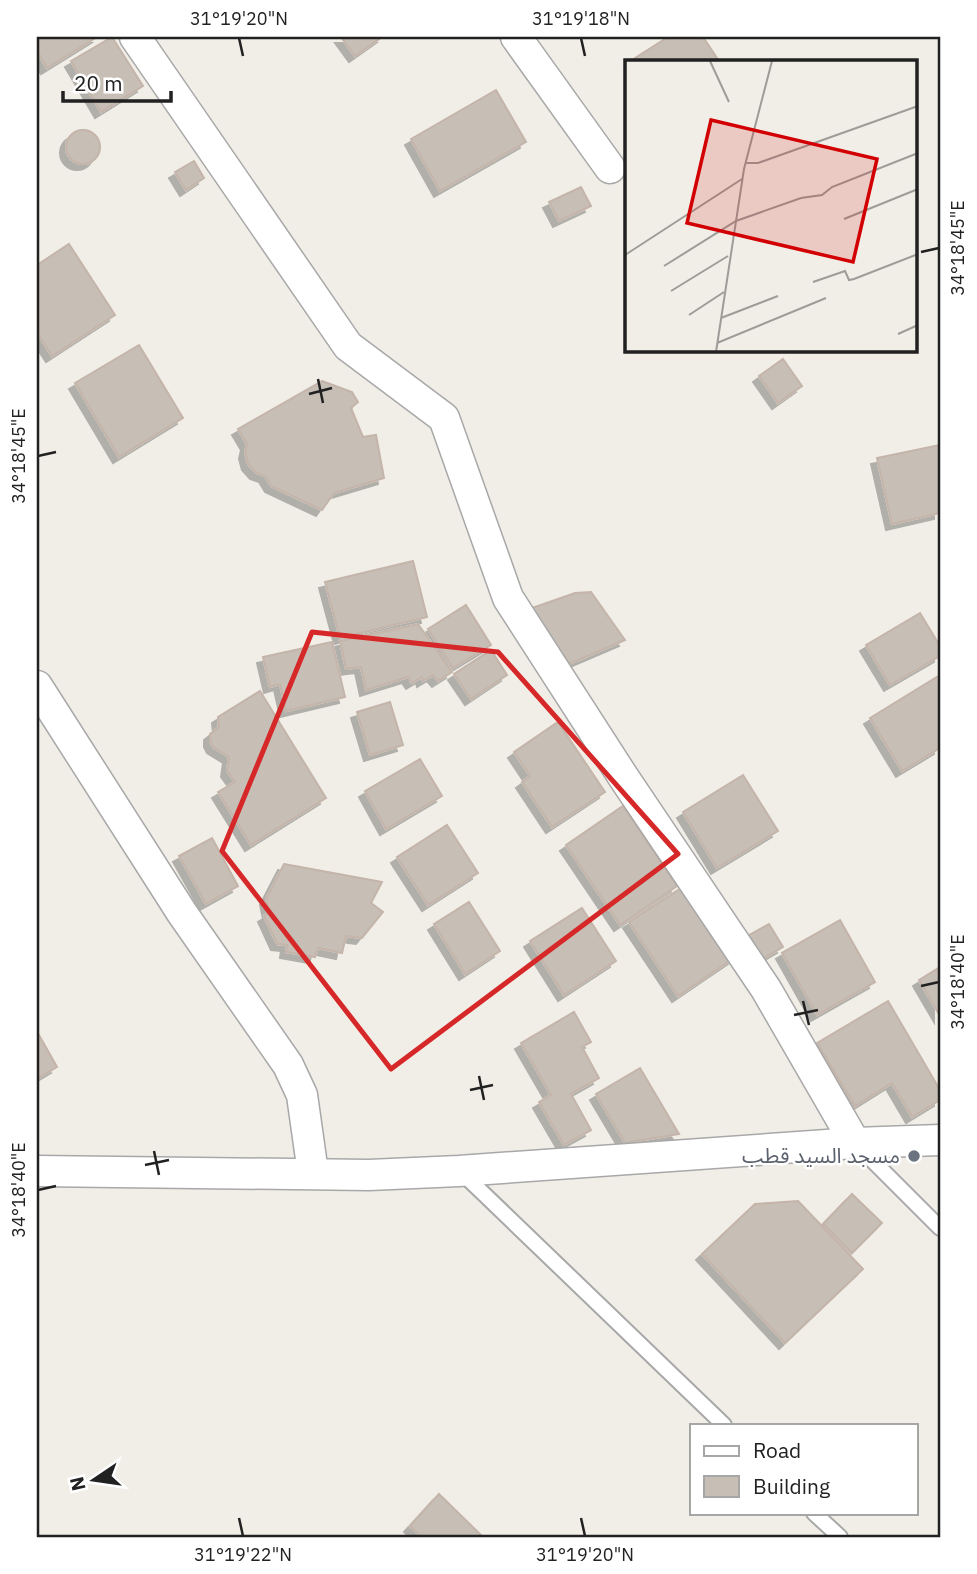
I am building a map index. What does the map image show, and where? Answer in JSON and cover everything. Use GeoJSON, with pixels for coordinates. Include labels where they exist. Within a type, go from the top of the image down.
{"type":"FeatureCollection","features":[{"type":"Feature","properties":{"kind":"street"},"geometry":{"type":"LineString","coordinates":[[135,37],[348,346],[444,418],[508,598],[624,778],[766,989],[855,1143]]}},
{"type":"Feature","properties":{"kind":"street"},"geometry":{"type":"LineString","coordinates":[[516,37],[610,169]]}},
{"type":"Feature","properties":{"kind":"street"},"geometry":{"type":"LineString","coordinates":[[37,686],[181,913],[288,1065],[302,1095],[313,1173]]}},
{"type":"Feature","properties":{"kind":"street"},"geometry":{"type":"LineString","coordinates":[[37,1171],[369,1175],[855,1143],[940,1140]]}},
{"type":"Feature","properties":{"kind":"lane"},"geometry":{"type":"LineString","coordinates":[[855,1143],[940,1227]]}},
{"type":"Feature","properties":{"kind":"lane"},"geometry":{"type":"LineString","coordinates":[[459,1171],[722,1424]]}},
{"type":"Feature","properties":{"kind":"lane"},"geometry":{"type":"LineString","coordinates":[[815,1514],[840,1537]]}},
{"type":"Feature","properties":{"kind":"highlighted area"},"geometry":{"type":"Polygon","coordinates":[[[312,632],[498,652],[678,854],[391,1069],[222,851],[312,632]]]}},
{"type":"Feature","properties":{"kind":"building"},"geometry":{"type":"Polygon","coordinates":[[[37,37],[97,37],[47,68],[37,51],[37,37]]]}},
{"type":"Feature","properties":{"kind":"building"},"geometry":{"type":"Polygon","coordinates":[[[112,37],[143,86],[101,112],[71,61],[112,37]]]}},
{"type":"Feature","properties":{"kind":"building"},"geometry":{"type":"Polygon","coordinates":[[[341,37],[382,37],[355,56],[341,37]]]}},
{"type":"Feature","properties":{"kind":"building"},"geometry":{"type":"Polygon","coordinates":[[[668,37],[703,37],[718,60],[632,60],[668,37]]]}},
{"type":"Feature","properties":{"kind":"building"},"geometry":{"type":"Polygon","coordinates":[[[496,90],[526,142],[440,191],[411,139],[496,90]]]}},
{"type":"Feature","properties":{"kind":"building"},"geometry":{"type":"Polygon","coordinates":[[[83,130],[95,135],[100,147],[95,159],[83,164],[71,159],[66,147],[71,135],[83,130]]]}},
{"type":"Feature","properties":{"kind":"building"},"geometry":{"type":"Polygon","coordinates":[[[194,161],[204,178],[186,190],[175,172],[194,161]]]}},
{"type":"Feature","properties":{"kind":"building"},"geometry":{"type":"Polygon","coordinates":[[[581,187],[591,206],[559,221],[549,202],[581,187]]]}},
{"type":"Feature","properties":{"kind":"building"},"geometry":{"type":"Polygon","coordinates":[[[69,244],[115,315],[52,356],[37,333],[37,265],[69,244]]]}},
{"type":"Feature","properties":{"kind":"building"},"geometry":{"type":"Polygon","coordinates":[[[139,345],[183,418],[119,457],[75,383],[139,345]]]}},
{"type":"Feature","properties":{"kind":"building"},"geometry":{"type":"Polygon","coordinates":[[[783,359],[802,386],[778,403],[759,376],[783,359]]]}},
{"type":"Feature","properties":{"kind":"building"},"geometry":{"type":"Polygon","coordinates":[[[322,381],[352,392],[358,402],[351,408],[363,437],[376,435],[384,478],[334,493],[322,510],[271,486],[265,476],[256,473],[248,464],[245,453],[247,444],[238,429],[322,381]]]}},
{"type":"Feature","properties":{"kind":"building"},"geometry":{"type":"Polygon","coordinates":[[[940,445],[940,513],[892,524],[877,458],[940,445]]]}},
{"type":"Feature","properties":{"kind":"building"},"geometry":{"type":"Polygon","coordinates":[[[413,561],[427,617],[340,638],[325,582],[413,561]]]}},
{"type":"Feature","properties":{"kind":"building"},"geometry":{"type":"Polygon","coordinates":[[[591,592],[625,640],[569,664],[532,608],[575,593],[591,592]]]}},
{"type":"Feature","properties":{"kind":"building"},"geometry":{"type":"Polygon","coordinates":[[[466,605],[491,645],[453,668],[428,629],[466,605]]]}},
{"type":"Feature","properties":{"kind":"building"},"geometry":{"type":"Polygon","coordinates":[[[920,613],[940,646],[940,656],[890,685],[866,645],[920,613]]]}},
{"type":"Feature","properties":{"kind":"building"},"geometry":{"type":"Polygon","coordinates":[[[418,624],[452,672],[438,681],[433,675],[412,683],[408,677],[366,690],[361,667],[346,669],[340,641],[418,624]]]}},
{"type":"Feature","properties":{"kind":"building"},"geometry":{"type":"Polygon","coordinates":[[[332,642],[345,697],[286,711],[280,684],[270,687],[263,657],[332,642]]]}},
{"type":"Feature","properties":{"kind":"building"},"geometry":{"type":"Polygon","coordinates":[[[491,650],[507,675],[471,699],[454,674],[491,650]]]}},
{"type":"Feature","properties":{"kind":"building"},"geometry":{"type":"Polygon","coordinates":[[[940,675],[940,748],[902,771],[870,718],[940,675]]]}},
{"type":"Feature","properties":{"kind":"building"},"geometry":{"type":"Polygon","coordinates":[[[260,691],[326,798],[251,845],[218,792],[235,782],[227,771],[229,757],[213,747],[210,734],[219,727],[218,717],[260,691]]]}},
{"type":"Feature","properties":{"kind":"building"},"geometry":{"type":"Polygon","coordinates":[[[390,702],[403,745],[370,755],[357,712],[390,702]]]}},
{"type":"Feature","properties":{"kind":"building"},"geometry":{"type":"Polygon","coordinates":[[[558,722],[605,792],[552,827],[522,782],[530,776],[514,752],[558,722]]]}},
{"type":"Feature","properties":{"kind":"building"},"geometry":{"type":"Polygon","coordinates":[[[420,759],[442,796],[386,829],[365,791],[420,759]]]}},
{"type":"Feature","properties":{"kind":"building"},"geometry":{"type":"Polygon","coordinates":[[[743,775],[778,831],[717,868],[683,812],[743,775]]]}},
{"type":"Feature","properties":{"kind":"building"},"geometry":{"type":"Polygon","coordinates":[[[623,806],[677,886],[620,925],[566,845],[623,806]]]}},
{"type":"Feature","properties":{"kind":"building"},"geometry":{"type":"Polygon","coordinates":[[[447,825],[478,873],[428,905],[397,857],[447,825]]]}},
{"type":"Feature","properties":{"kind":"building"},"geometry":{"type":"Polygon","coordinates":[[[212,838],[238,886],[206,904],[179,856],[212,838]]]}},
{"type":"Feature","properties":{"kind":"building"},"geometry":{"type":"Polygon","coordinates":[[[284,864],[382,882],[371,903],[383,912],[362,938],[346,936],[342,953],[318,948],[315,957],[286,952],[287,945],[277,944],[264,916],[269,913],[266,899],[284,864]]]}},
{"type":"Feature","properties":{"kind":"building"},"geometry":{"type":"Polygon","coordinates":[[[686,885],[734,958],[678,996],[629,922],[686,885]]]}},
{"type":"Feature","properties":{"kind":"building"},"geometry":{"type":"Polygon","coordinates":[[[469,902],[500,951],[465,974],[434,924],[469,902]]]}},
{"type":"Feature","properties":{"kind":"building"},"geometry":{"type":"Polygon","coordinates":[[[582,908],[616,961],[564,995],[530,941],[582,908]]]}},
{"type":"Feature","properties":{"kind":"building"},"geometry":{"type":"Polygon","coordinates":[[[840,920],[875,982],[817,1015],[782,953],[840,920]]]}},
{"type":"Feature","properties":{"kind":"building"},"geometry":{"type":"Polygon","coordinates":[[[769,924],[783,947],[757,962],[744,938],[769,924]]]}},
{"type":"Feature","properties":{"kind":"building"},"geometry":{"type":"Polygon","coordinates":[[[940,967],[940,1016],[919,980],[940,967]]]}},
{"type":"Feature","properties":{"kind":"building"},"geometry":{"type":"Polygon","coordinates":[[[888,1001],[940,1090],[940,1100],[912,1117],[892,1083],[855,1106],[817,1043],[888,1001]]]}},
{"type":"Feature","properties":{"kind":"building"},"geometry":{"type":"Polygon","coordinates":[[[574,1012],[591,1042],[582,1047],[599,1078],[571,1094],[591,1130],[564,1145],[539,1102],[551,1095],[521,1043],[574,1012]]]}},
{"type":"Feature","properties":{"kind":"building"},"geometry":{"type":"Polygon","coordinates":[[[39,1035],[57,1067],[37,1079],[37,1036],[39,1035]]]}},
{"type":"Feature","properties":{"kind":"building"},"geometry":{"type":"Polygon","coordinates":[[[640,1068],[679,1134],[625,1143],[596,1094],[640,1068]]]}},
{"type":"Feature","properties":{"kind":"building"},"geometry":{"type":"Polygon","coordinates":[[[852,1194],[882,1223],[852,1253],[823,1224],[852,1194]]]}},
{"type":"Feature","properties":{"kind":"building"},"geometry":{"type":"Polygon","coordinates":[[[798,1201],[863,1269],[785,1343],[702,1254],[755,1204],[798,1201]]]}},
{"type":"Feature","properties":{"kind":"building"},"geometry":{"type":"Polygon","coordinates":[[[439,1494],[483,1537],[422,1537],[410,1526],[439,1494]]]}},
{"type":"Feature","properties":{"kind":"place","name":"مسجد السيد قطب"},"geometry":{"type":"Point","coordinates":[914,1156]}}]}
